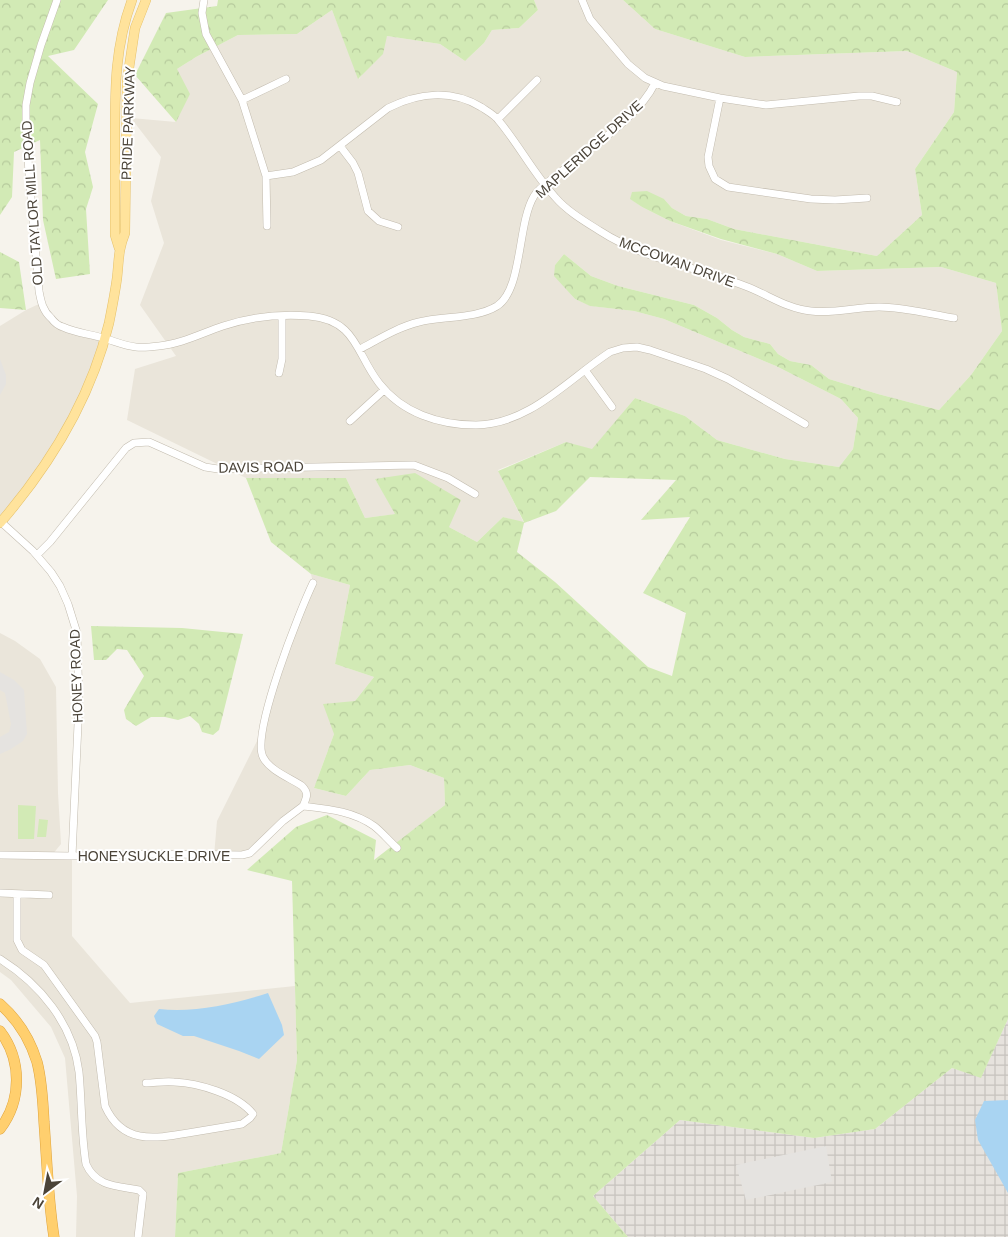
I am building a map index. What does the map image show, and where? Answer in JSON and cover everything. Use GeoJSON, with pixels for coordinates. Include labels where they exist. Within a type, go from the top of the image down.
{"type":"FeatureCollection","features":[{"type":"Feature","properties":{"kind":"highway"},"geometry":{"type":"LineString","coordinates":[[0,1004],[20,1027],[32,1048],[37,1062],[42,1093],[50,1211],[54,1237]]}},
{"type":"Feature","properties":{"kind":"highway"},"geometry":{"type":"LineString","coordinates":[[0,1031],[15,1061],[17,1077],[12,1110],[0,1129]]}},
{"type":"Feature","properties":{"kind":"main road","name":"PRIDE PARKWAY"},"geometry":{"type":"LineString","coordinates":[[119,248],[115,235],[115,79],[121,34],[132,0]]}},
{"type":"Feature","properties":{"kind":"main road","name":"PRIDE PARKWAY"},"geometry":{"type":"LineString","coordinates":[[0,522],[38,476],[65,433],[91,379],[105,338],[115,295],[119,248],[125,233],[129,66],[135,28],[146,0]]}},
{"type":"Feature","properties":{"kind":"street","name":"OLD TAYLOR MILL ROAD"},"geometry":{"type":"LineString","coordinates":[[57,0],[41,45],[26,104],[29,174],[39,291],[45,312],[62,327],[134,347],[156,347],[236,322],[265,317],[310,316],[325,319],[346,331],[360,349],[384,390]]}},
{"type":"Feature","properties":{"kind":"street"},"geometry":{"type":"LineString","coordinates":[[204,0],[202,12],[206,34],[242,100],[266,176],[267,226]]}},
{"type":"Feature","properties":{"kind":"street"},"geometry":{"type":"LineString","coordinates":[[582,0],[590,19],[628,64],[645,78],[674,89],[766,104],[860,96],[872,96],[897,102]]}},
{"type":"Feature","properties":{"kind":"street"},"geometry":{"type":"LineString","coordinates":[[242,100],[286,79]]}},
{"type":"Feature","properties":{"kind":"street"},"geometry":{"type":"LineString","coordinates":[[498,119],[537,80]]}},
{"type":"Feature","properties":{"kind":"street","name":"MAPLERIDGE DRIVE"},"geometry":{"type":"LineString","coordinates":[[360,349],[404,326],[418,322],[479,313],[498,305],[504,299],[512,283],[529,207],[535,194],[636,110],[650,93],[655,82]]}},
{"type":"Feature","properties":{"kind":"street","name":"MCCOWAN DRIVE"},"geometry":{"type":"LineString","coordinates":[[266,176],[293,172],[321,160],[388,108],[400,102],[421,96],[445,95],[457,97],[476,104],[498,119],[554,196],[569,210],[620,243],[744,286],[796,309],[823,312],[878,307],[954,318]]}},
{"type":"Feature","properties":{"kind":"street"},"geometry":{"type":"LineString","coordinates":[[720,98],[708,157],[709,166],[718,182],[734,188],[811,199],[867,198]]}},
{"type":"Feature","properties":{"kind":"street"},"geometry":{"type":"LineString","coordinates":[[340,146],[358,173],[368,211],[375,219],[398,227]]}},
{"type":"Feature","properties":{"kind":"street"},"geometry":{"type":"LineString","coordinates":[[279,373],[282,359],[282,317]]}},
{"type":"Feature","properties":{"kind":"street"},"geometry":{"type":"LineString","coordinates":[[350,421],[384,390],[409,408],[435,421],[476,425],[493,423],[524,413],[610,352],[630,347],[650,350],[706,369],[728,379],[805,424]]}},
{"type":"Feature","properties":{"kind":"street"},"geometry":{"type":"LineString","coordinates":[[585,370],[612,407]]}},
{"type":"Feature","properties":{"kind":"street","name":"DAVIS ROAD"},"geometry":{"type":"LineString","coordinates":[[37,555],[50,542],[126,448],[134,443],[149,442],[205,467],[218,469],[414,465],[448,478],[475,494]]}},
{"type":"Feature","properties":{"kind":"street","name":"HONEY ROAD"},"geometry":{"type":"LineString","coordinates":[[0,522],[37,555],[60,586],[74,619],[77,633],[79,702],[72,856]]}},
{"type":"Feature","properties":{"kind":"street"},"geometry":{"type":"LineString","coordinates":[[313,582],[286,651],[268,706],[260,735],[260,748],[267,763],[306,790],[308,795],[303,806],[330,809],[360,818],[378,830],[397,848]]}},
{"type":"Feature","properties":{"kind":"street","name":"HONEYSUCKLE DRIVE"},"geometry":{"type":"LineString","coordinates":[[0,855],[165,854],[242,856],[250,853],[283,821],[303,806]]}},
{"type":"Feature","properties":{"kind":"street"},"geometry":{"type":"LineString","coordinates":[[0,893],[50,895]]}},
{"type":"Feature","properties":{"kind":"street"},"geometry":{"type":"LineString","coordinates":[[17,894],[17,940],[19,946],[44,965],[95,1036],[105,1106],[108,1114],[117,1125],[128,1133],[141,1137],[168,1137],[242,1124],[253,1114],[248,1108],[233,1098],[202,1086],[174,1082],[146,1083]]}},
{"type":"Feature","properties":{"kind":"street"},"geometry":{"type":"LineString","coordinates":[[0,960],[23,975],[36,987],[54,1009],[66,1031],[78,1065],[86,1164],[90,1173],[99,1181],[139,1190],[143,1194],[138,1237]]}},
{"type":"Feature","properties":{"kind":"shaded area"},"geometry":{"type":"Polygon","coordinates":[[[534,0],[623,0],[655,29],[745,57],[907,51],[957,72],[954,112],[915,169],[922,215],[877,256],[734,229],[707,219],[686,216],[672,208],[664,199],[631,199],[642,207],[670,221],[721,240],[777,254],[817,271],[941,267],[996,283],[1002,331],[971,375],[939,410],[829,379],[811,365],[790,361],[778,354],[770,344],[744,337],[694,305],[618,286],[591,276],[564,254],[555,265],[555,276],[575,299],[591,306],[634,311],[664,319],[776,366],[841,399],[858,418],[853,449],[839,467],[785,459],[717,440],[685,416],[635,398],[592,450],[566,442],[498,470],[524,523],[503,517],[477,542],[449,527],[375,479],[396,514],[365,518],[346,478],[246,478],[127,420],[135,369],[176,356],[140,305],[164,243],[151,201],[161,157],[131,118],[176,122],[177,69],[238,35],[297,34],[332,10],[359,79],[387,36],[440,44],[465,61],[484,43],[492,30],[519,28],[538,10],[534,0]]]}},
{"type":"Feature","properties":{"kind":"shaded area"},"geometry":{"type":"Polygon","coordinates":[[[41,303],[62,327],[105,338],[72,420],[0,521],[0,326],[41,303]]]}},
{"type":"Feature","properties":{"kind":"shaded area"},"geometry":{"type":"Polygon","coordinates":[[[0,359],[6,375],[6,384],[0,395],[0,359]]]}},
{"type":"Feature","properties":{"kind":"shaded area"},"geometry":{"type":"Polygon","coordinates":[[[311,574],[350,585],[335,664],[374,677],[355,701],[334,734],[314,788],[346,796],[370,770],[410,765],[444,778],[445,805],[394,845],[360,817],[303,806],[250,853],[214,856],[217,821],[260,735],[313,583],[311,574]]]}},
{"type":"Feature","properties":{"kind":"shaded area"},"geometry":{"type":"Polygon","coordinates":[[[0,633],[40,659],[56,687],[61,844],[52,855],[72,856],[72,936],[130,1003],[295,986],[297,1060],[281,1153],[178,1173],[175,1237],[76,1237],[77,1196],[65,1058],[51,1027],[11,980],[0,972],[0,633]]]}},
{"type":"Feature","properties":{"kind":"shaded area"},"geometry":{"type":"Polygon","coordinates":[[[0,672],[14,680],[24,690],[27,734],[23,741],[0,754],[0,737],[9,732],[11,724],[5,693],[0,690],[0,672]]]}},
{"type":"Feature","properties":{"kind":"shaded area"},"geometry":{"type":"Polygon","coordinates":[[[1008,1019],[1008,1237],[628,1237],[593,1196],[680,1120],[814,1138],[875,1129],[952,1068],[981,1077],[1008,1019]]]}},
{"type":"Feature","properties":{"kind":"shaded area"},"geometry":{"type":"Polygon","coordinates":[[[826,1146],[832,1182],[746,1200],[736,1165],[826,1146]]]}},
{"type":"Feature","properties":{"kind":"green space"},"geometry":{"type":"Polygon","coordinates":[[[0,0],[108,0],[74,50],[48,56],[98,104],[85,152],[93,187],[86,209],[90,274],[56,279],[43,220],[40,140],[14,152],[12,197],[0,215],[0,0]]]}},
{"type":"Feature","properties":{"kind":"green space"},"geometry":{"type":"Polygon","coordinates":[[[218,0],[534,0],[538,10],[519,28],[492,30],[484,43],[465,61],[440,44],[387,36],[383,54],[358,79],[332,10],[297,34],[238,35],[177,69],[190,94],[176,122],[135,75],[166,13],[217,6],[218,0]]]}},
{"type":"Feature","properties":{"kind":"green space"},"geometry":{"type":"Polygon","coordinates":[[[623,0],[1008,0],[1008,1019],[981,1078],[952,1068],[875,1129],[814,1138],[680,1120],[593,1196],[628,1237],[175,1237],[178,1173],[281,1153],[297,1060],[292,881],[247,870],[296,827],[327,815],[376,840],[374,860],[445,805],[444,778],[410,765],[370,770],[346,796],[314,788],[334,734],[323,704],[355,701],[374,677],[335,664],[350,585],[311,574],[271,542],[246,478],[346,478],[365,518],[395,514],[375,479],[415,473],[461,500],[449,527],[477,542],[503,517],[524,522],[498,471],[566,442],[592,449],[635,398],[685,416],[717,440],[785,459],[839,467],[853,449],[858,418],[841,399],[776,366],[664,319],[634,311],[590,306],[575,299],[554,276],[555,265],[564,254],[591,276],[618,286],[694,305],[744,337],[770,344],[778,354],[790,361],[811,365],[829,379],[939,410],[971,375],[1002,331],[996,283],[941,267],[817,271],[777,254],[721,239],[670,221],[630,199],[632,192],[647,191],[664,199],[672,208],[686,216],[707,219],[734,229],[877,256],[922,215],[915,169],[954,112],[957,72],[907,51],[745,57],[655,29],[623,0]],[[590,477],[556,511],[524,523],[517,552],[555,582],[648,667],[672,676],[686,613],[643,593],[690,517],[641,520],[676,480],[590,477]]]}},
{"type":"Feature","properties":{"kind":"green space"},"geometry":{"type":"Polygon","coordinates":[[[0,252],[19,262],[26,310],[0,308],[0,252]]]}},
{"type":"Feature","properties":{"kind":"green space"},"geometry":{"type":"Polygon","coordinates":[[[91,626],[182,628],[243,634],[219,730],[213,735],[202,732],[199,724],[190,716],[178,720],[165,717],[151,717],[136,726],[126,719],[124,710],[144,676],[127,650],[117,649],[106,660],[94,660],[91,626]]]}},
{"type":"Feature","properties":{"kind":"green space"},"geometry":{"type":"Polygon","coordinates":[[[18,805],[36,806],[34,839],[18,839],[18,805]]]}},
{"type":"Feature","properties":{"kind":"green space"},"geometry":{"type":"Polygon","coordinates":[[[39,819],[48,820],[46,837],[37,837],[39,819]]]}},
{"type":"Feature","properties":{"kind":"water"},"geometry":{"type":"Polygon","coordinates":[[[268,993],[282,1025],[284,1035],[259,1059],[194,1036],[183,1036],[157,1024],[154,1016],[159,1009],[186,1010],[214,1007],[268,993]]]}},
{"type":"Feature","properties":{"kind":"water"},"geometry":{"type":"Polygon","coordinates":[[[1008,1100],[1008,1193],[978,1140],[975,1120],[984,1101],[1008,1100]]]}}]}
